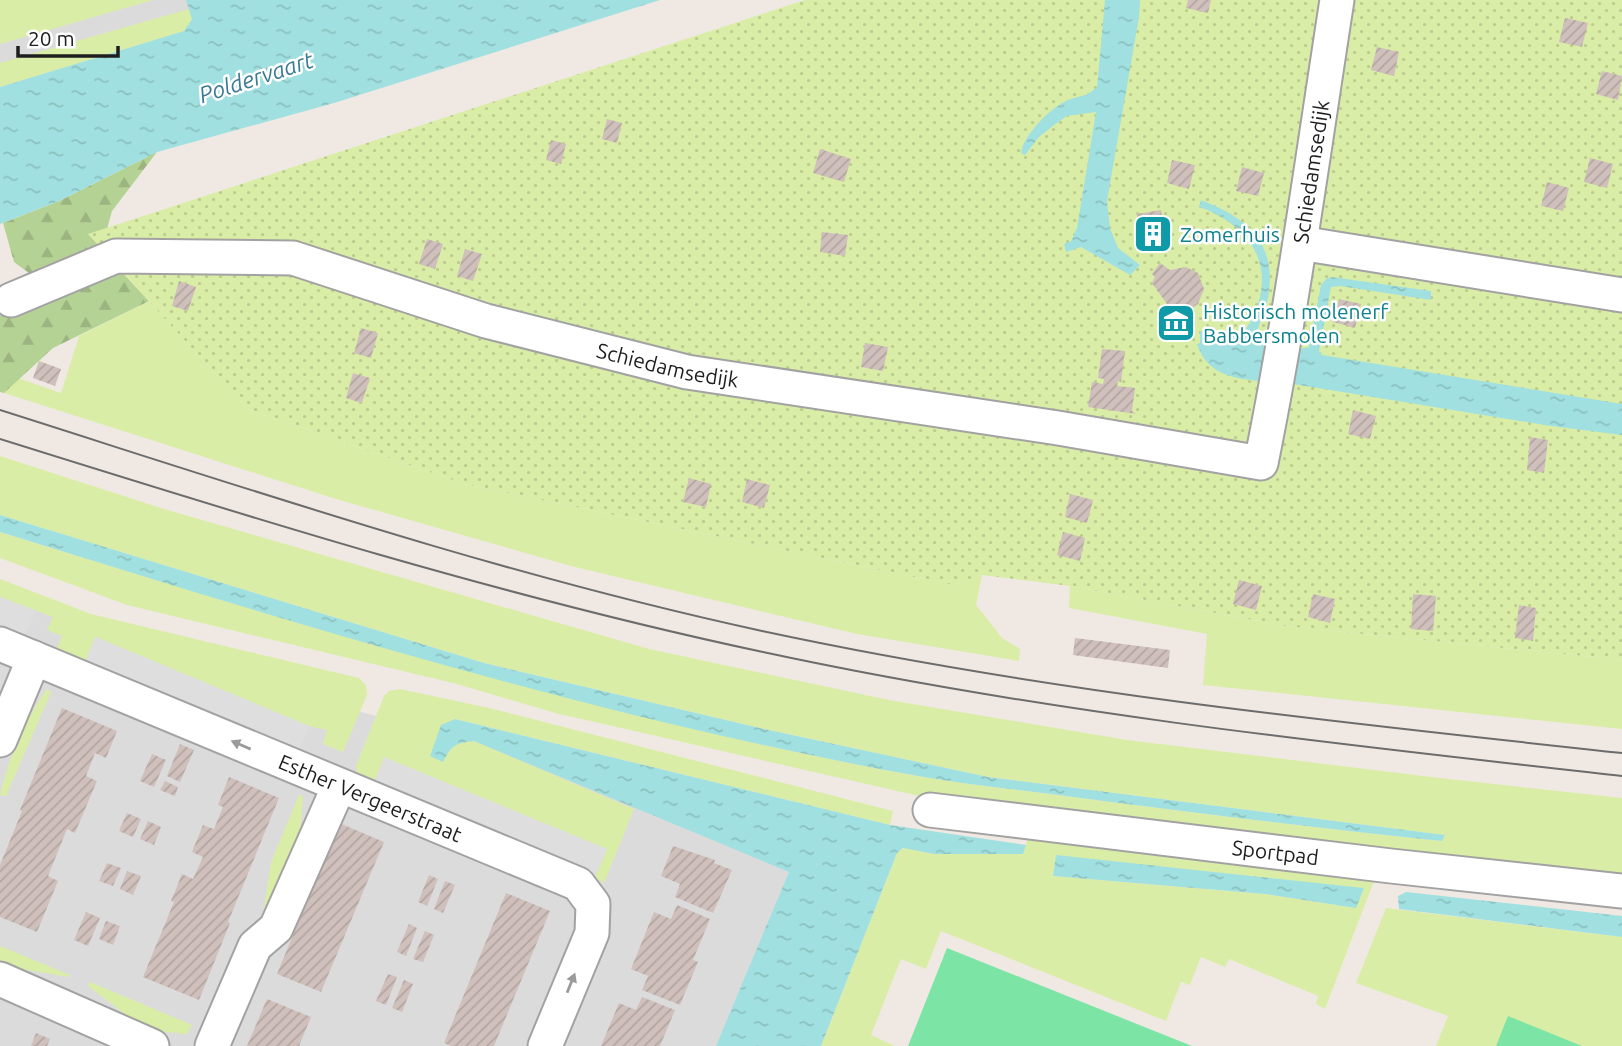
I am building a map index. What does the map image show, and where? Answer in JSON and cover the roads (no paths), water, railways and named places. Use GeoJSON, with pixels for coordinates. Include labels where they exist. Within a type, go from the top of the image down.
{"type":"FeatureCollection","features":[{"type":"Feature","properties":{"kind":"street","name":"Schiedamsedijk"},"geometry":{"type":"LineString","coordinates":[[11,300],[116,256],[293,258],[486,321],[687,372],[1058,428],[1261,463],[1300,243],[1336,0]]}},
{"type":"Feature","properties":{"kind":"street"},"geometry":{"type":"LineString","coordinates":[[1300,243],[1622,295]]}},
{"type":"Feature","properties":{"kind":"street","name":"Esther Vergeerstraat"},"geometry":{"type":"LineString","coordinates":[[0,644],[578,884],[593,904],[592,933],[545,1046]]}},
{"type":"Feature","properties":{"kind":"street"},"geometry":{"type":"LineString","coordinates":[[0,740],[34,658]]}},
{"type":"Feature","properties":{"kind":"street"},"geometry":{"type":"LineString","coordinates":[[212,1046],[255,946],[276,928],[339,786]]}},
{"type":"Feature","properties":{"kind":"street","name":"Sportpad"},"geometry":{"type":"LineString","coordinates":[[930,810],[1622,891]]}},
{"type":"Feature","properties":{"kind":"street"},"geometry":{"type":"LineString","coordinates":[[0,979],[152,1046]]}},
{"type":"Feature","properties":{"kind":"water","name":"Poldervaart"},"geometry":{"type":"Polygon","coordinates":[[[186,0],[660,0],[334,103],[157,152],[59,201],[0,224],[0,87],[184,31],[192,19],[186,0]]]}},
{"type":"Feature","properties":{"kind":"water"},"geometry":{"type":"Polygon","coordinates":[[[1105,0],[1140,0],[1107,201],[1110,228],[1118,248],[1140,265],[1130,275],[1081,247],[1066,252],[1064,244],[1071,241],[1077,228],[1096,112],[1067,116],[1039,137],[1025,155],[1021,153],[1032,130],[1046,115],[1068,100],[1086,95],[1097,87],[1105,0]]]}},
{"type":"Feature","properties":{"kind":"water"},"geometry":{"type":"Polygon","coordinates":[[[1201,200],[1233,215],[1256,235],[1264,248],[1270,279],[1268,298],[1256,334],[1260,341],[1300,349],[1309,347],[1321,285],[1332,277],[1431,291],[1431,300],[1340,286],[1331,287],[1319,351],[1322,355],[1622,404],[1622,435],[1233,377],[1222,373],[1203,357],[1197,344],[1200,343],[1200,332],[1211,326],[1219,334],[1222,332],[1237,335],[1248,326],[1258,304],[1262,287],[1261,271],[1258,257],[1241,232],[1229,222],[1199,207],[1201,200]]]}},
{"type":"Feature","properties":{"kind":"water"},"geometry":{"type":"Polygon","coordinates":[[[0,515],[484,663],[764,729],[988,777],[1445,835],[1442,841],[1165,809],[937,779],[801,753],[570,699],[341,636],[0,532],[0,515]]]}},
{"type":"Feature","properties":{"kind":"water"},"geometry":{"type":"Polygon","coordinates":[[[455,719],[890,825],[1026,845],[1023,854],[934,854],[903,848],[897,853],[821,1046],[716,1046],[789,872],[474,741],[455,746],[443,762],[430,756],[441,725],[455,719]]]}},
{"type":"Feature","properties":{"kind":"water"},"geometry":{"type":"Polygon","coordinates":[[[1056,855],[1364,888],[1356,908],[1265,894],[1053,876],[1056,855]]]}},
{"type":"Feature","properties":{"kind":"water"},"geometry":{"type":"Polygon","coordinates":[[[1406,892],[1622,916],[1622,937],[1399,909],[1398,896],[1406,892]]]}},
{"type":"Feature","properties":{"kind":"tram line"},"geometry":{"type":"LineString","coordinates":[[0,410],[474,558],[665,609],[762,631],[1083,688],[1298,717],[1622,753]]}},
{"type":"Feature","properties":{"kind":"tram line"},"geometry":{"type":"LineString","coordinates":[[0,439],[284,527],[474,581],[570,607],[763,652],[869,674],[1083,710],[1299,739],[1622,776]]}},
{"type":"Feature","properties":{"kind":"place","name":"Zomerhuis"},"geometry":{"type":"Point","coordinates":[1153,234]}},
{"type":"Feature","properties":{"kind":"place","name":"Historisch molenerf Babbersmolen"},"geometry":{"type":"Point","coordinates":[1176,323]}}]}
